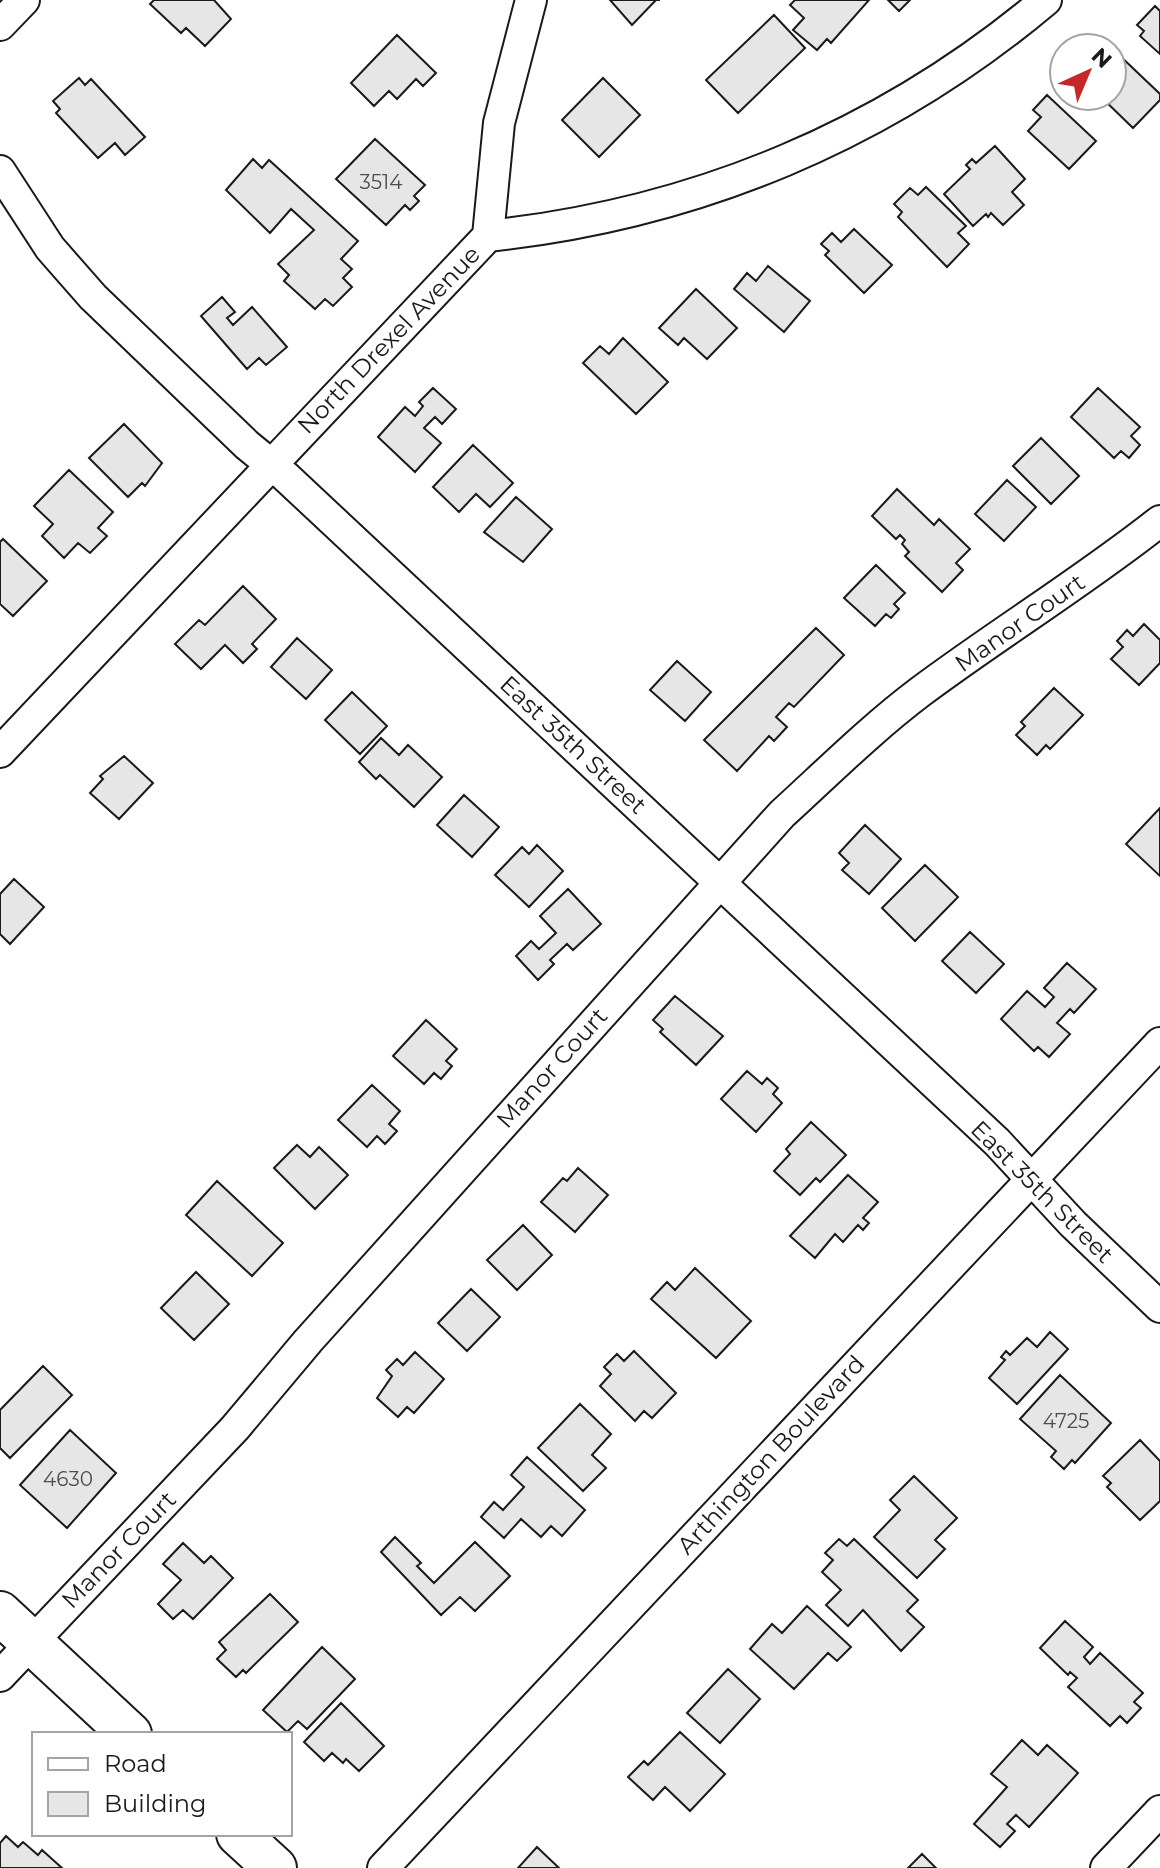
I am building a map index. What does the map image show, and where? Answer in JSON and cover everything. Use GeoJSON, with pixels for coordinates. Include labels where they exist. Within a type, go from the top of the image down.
{"type":"FeatureCollection","features":[{"type":"Feature","properties":{"kind":"main road"},"geometry":{"type":"LineString","coordinates":[[0,1613],[128,1732]]}},
{"type":"Feature","properties":{"kind":"main road"},"geometry":{"type":"LineString","coordinates":[[240,1836],[275,1868]]}},
{"type":"Feature","properties":{"kind":"street"},"geometry":{"type":"LineString","coordinates":[[0,25],[24,0]]}},
{"type":"Feature","properties":{"kind":"street"},"geometry":{"type":"LineString","coordinates":[[488,236],[499,123],[531,0]]}},
{"type":"Feature","properties":{"kind":"street","name":"North Drexel Avenue"},"geometry":{"type":"LineString","coordinates":[[0,752],[488,236],[560,228],[636,212],[724,186],[783,163],[879,117],[933,85],[1046,0]]}},
{"type":"Feature","properties":{"kind":"street","name":"East 35th Street"},"geometry":{"type":"LineString","coordinates":[[0,171],[50,248],[93,297],[997,1142],[1160,1307]]}},
{"type":"Feature","properties":{"kind":"street","name":"Manor Court"},"geometry":{"type":"LineString","coordinates":[[0,1676],[235,1428],[318,1329],[718,882],[809,789],[898,710],[1160,521]]}},
{"type":"Feature","properties":{"kind":"street","name":"Arthington Boulevard"},"geometry":{"type":"LineString","coordinates":[[383,1868],[1160,1043]]}},
{"type":"Feature","properties":{"kind":"street"},"geometry":{"type":"LineString","coordinates":[[1106,1868],[1160,1811]]}},
{"type":"Feature","properties":{"kind":"building"},"geometry":{"type":"Polygon","coordinates":[[[154,0],[214,0],[231,19],[205,46],[186,28],[181,33],[150,4],[154,0]]]}},
{"type":"Feature","properties":{"kind":"building"},"geometry":{"type":"Polygon","coordinates":[[[610,0],[656,0],[632,25],[610,0]]]}},
{"type":"Feature","properties":{"kind":"building"},"geometry":{"type":"Polygon","coordinates":[[[795,0],[869,0],[831,43],[827,39],[817,50],[793,30],[804,18],[790,5],[795,0]]]}},
{"type":"Feature","properties":{"kind":"building"},"geometry":{"type":"Polygon","coordinates":[[[888,0],[910,0],[899,11],[888,0]]]}},
{"type":"Feature","properties":{"kind":"building"},"geometry":{"type":"Polygon","coordinates":[[[1155,6],[1160,11],[1160,54],[1140,36],[1144,31],[1137,25],[1155,6]]]}},
{"type":"Feature","properties":{"kind":"building"},"geometry":{"type":"Polygon","coordinates":[[[774,15],[805,48],[738,113],[706,80],[774,15]]]}},
{"type":"Feature","properties":{"kind":"building"},"geometry":{"type":"Polygon","coordinates":[[[397,35],[436,73],[423,86],[416,79],[397,99],[389,91],[374,106],[351,83],[397,35]]]}},
{"type":"Feature","properties":{"kind":"building"},"geometry":{"type":"Polygon","coordinates":[[[1128,64],[1160,94],[1160,100],[1133,128],[1116,112],[1128,112],[1128,64]]]}},
{"type":"Feature","properties":{"kind":"building"},"geometry":{"type":"Polygon","coordinates":[[[79,78],[85,85],[91,79],[145,137],[125,155],[115,143],[98,158],[56,113],[60,109],[53,101],[79,78]]]}},
{"type":"Feature","properties":{"kind":"building"},"geometry":{"type":"Polygon","coordinates":[[[603,78],[640,115],[599,157],[562,120],[603,78]]]}},
{"type":"Feature","properties":{"kind":"building"},"geometry":{"type":"Polygon","coordinates":[[[1047,95],[1048,112],[1065,112],[1096,141],[1069,169],[1028,131],[1041,117],[1033,110],[1047,95]]]}},
{"type":"Feature","properties":{"kind":"building"},"geometry":{"type":"Polygon","coordinates":[[[375,139],[425,185],[414,196],[419,201],[410,210],[405,205],[386,225],[336,179],[375,139]]]}},
{"type":"Feature","properties":{"kind":"building"},"geometry":{"type":"Polygon","coordinates":[[[995,146],[1025,179],[1012,192],[1024,205],[1003,225],[991,213],[973,226],[944,194],[970,169],[966,165],[972,159],[976,163],[995,146]]]}},
{"type":"Feature","properties":{"kind":"building"},"geometry":{"type":"Polygon","coordinates":[[[253,159],[262,168],[269,160],[358,241],[341,259],[352,269],[343,278],[352,287],[333,306],[325,299],[315,309],[284,281],[289,275],[278,264],[314,230],[291,209],[270,233],[226,190],[253,159]]]}},
{"type":"Feature","properties":{"kind":"building"},"geometry":{"type":"Polygon","coordinates":[[[926,187],[966,226],[958,233],[969,244],[947,267],[898,217],[902,212],[894,204],[910,188],[918,195],[926,187]]]}},
{"type":"Feature","properties":{"kind":"building"},"geometry":{"type":"Polygon","coordinates":[[[854,229],[892,265],[864,293],[825,255],[829,251],[821,244],[832,233],[841,242],[854,229]]]}},
{"type":"Feature","properties":{"kind":"building"},"geometry":{"type":"Polygon","coordinates":[[[768,266],[810,301],[784,332],[734,289],[747,273],[756,281],[768,266]]]}},
{"type":"Feature","properties":{"kind":"building"},"geometry":{"type":"Polygon","coordinates":[[[696,289],[737,328],[707,359],[684,338],[678,345],[659,328],[696,289]]]}},
{"type":"Feature","properties":{"kind":"building"},"geometry":{"type":"Polygon","coordinates":[[[222,297],[235,312],[227,318],[233,325],[252,307],[287,347],[266,365],[259,358],[247,369],[201,316],[222,297]]]}},
{"type":"Feature","properties":{"kind":"building"},"geometry":{"type":"Polygon","coordinates":[[[623,338],[668,382],[636,414],[583,363],[600,346],[609,354],[623,338]]]}},
{"type":"Feature","properties":{"kind":"building"},"geometry":{"type":"Polygon","coordinates":[[[433,388],[456,409],[442,424],[435,417],[424,428],[441,443],[415,472],[378,437],[405,407],[415,416],[423,406],[419,402],[433,388]]]}},
{"type":"Feature","properties":{"kind":"building"},"geometry":{"type":"Polygon","coordinates":[[[1098,388],[1140,427],[1131,436],[1140,445],[1129,458],[1121,451],[1114,458],[1071,417],[1098,388]]]}},
{"type":"Feature","properties":{"kind":"building"},"geometry":{"type":"Polygon","coordinates":[[[124,424],[162,463],[145,486],[142,483],[128,497],[89,458],[124,424]]]}},
{"type":"Feature","properties":{"kind":"building"},"geometry":{"type":"Polygon","coordinates":[[[1041,438],[1079,476],[1051,504],[1013,466],[1041,438]]]}},
{"type":"Feature","properties":{"kind":"building"},"geometry":{"type":"Polygon","coordinates":[[[473,445],[513,483],[490,507],[476,494],[459,512],[433,487],[473,445]]]}},
{"type":"Feature","properties":{"kind":"building"},"geometry":{"type":"Polygon","coordinates":[[[69,470],[113,512],[98,528],[107,536],[90,553],[78,543],[64,558],[42,536],[53,524],[34,506],[69,470]]]}},
{"type":"Feature","properties":{"kind":"building"},"geometry":{"type":"Polygon","coordinates":[[[1007,480],[1036,507],[1004,541],[975,514],[1007,480]]]}},
{"type":"Feature","properties":{"kind":"building"},"geometry":{"type":"Polygon","coordinates":[[[897,489],[934,525],[939,519],[970,549],[956,563],[963,570],[942,592],[905,556],[909,552],[902,544],[905,540],[900,535],[896,539],[872,516],[897,489]]]}},
{"type":"Feature","properties":{"kind":"building"},"geometry":{"type":"Polygon","coordinates":[[[516,497],[552,529],[523,562],[484,532],[516,497]]]}},
{"type":"Feature","properties":{"kind":"building"},"geometry":{"type":"Polygon","coordinates":[[[3,539],[47,581],[13,616],[0,604],[0,542],[3,539]]]}},
{"type":"Feature","properties":{"kind":"building"},"geometry":{"type":"Polygon","coordinates":[[[876,565],[905,593],[894,604],[899,609],[891,618],[886,614],[875,626],[844,598],[876,565]]]}},
{"type":"Feature","properties":{"kind":"building"},"geometry":{"type":"Polygon","coordinates":[[[243,586],[276,619],[252,644],[257,649],[243,663],[225,645],[201,669],[175,644],[199,620],[205,625],[243,586]]]}},
{"type":"Feature","properties":{"kind":"building"},"geometry":{"type":"Polygon","coordinates":[[[1144,624],[1160,640],[1160,663],[1139,685],[1111,659],[1123,647],[1117,641],[1127,630],[1133,636],[1144,624]]]}},
{"type":"Feature","properties":{"kind":"building"},"geometry":{"type":"Polygon","coordinates":[[[816,628],[844,655],[794,707],[789,703],[776,717],[787,727],[774,741],[769,736],[737,771],[704,740],[816,628]]]}},
{"type":"Feature","properties":{"kind":"building"},"geometry":{"type":"Polygon","coordinates":[[[297,638],[332,670],[306,699],[271,667],[297,638]]]}},
{"type":"Feature","properties":{"kind":"building"},"geometry":{"type":"Polygon","coordinates":[[[677,661],[711,692],[685,721],[650,690],[677,661]]]}},
{"type":"Feature","properties":{"kind":"building"},"geometry":{"type":"Polygon","coordinates":[[[1054,688],[1083,715],[1050,749],[1046,745],[1037,755],[1016,735],[1025,726],[1021,722],[1054,688]]]}},
{"type":"Feature","properties":{"kind":"building"},"geometry":{"type":"Polygon","coordinates":[[[352,692],[387,726],[360,754],[325,720],[352,692]]]}},
{"type":"Feature","properties":{"kind":"building"},"geometry":{"type":"Polygon","coordinates":[[[381,738],[399,755],[408,745],[442,777],[414,807],[380,775],[376,779],[359,762],[381,738]]]}},
{"type":"Feature","properties":{"kind":"building"},"geometry":{"type":"Polygon","coordinates":[[[124,756],[153,783],[119,819],[90,793],[103,779],[100,776],[124,756]]]}},
{"type":"Feature","properties":{"kind":"building"},"geometry":{"type":"Polygon","coordinates":[[[464,795],[499,827],[472,857],[437,825],[464,795]]]}},
{"type":"Feature","properties":{"kind":"building"},"geometry":{"type":"Polygon","coordinates":[[[1160,808],[1160,876],[1126,844],[1160,808]]]}},
{"type":"Feature","properties":{"kind":"building"},"geometry":{"type":"Polygon","coordinates":[[[865,825],[901,859],[869,894],[842,870],[849,863],[839,853],[865,825]]]}},
{"type":"Feature","properties":{"kind":"building"},"geometry":{"type":"Polygon","coordinates":[[[537,845],[563,871],[529,907],[495,875],[522,847],[529,854],[537,845]]]}},
{"type":"Feature","properties":{"kind":"building"},"geometry":{"type":"Polygon","coordinates":[[[925,865],[958,897],[915,941],[882,908],[925,865]]]}},
{"type":"Feature","properties":{"kind":"building"},"geometry":{"type":"Polygon","coordinates":[[[14,879],[44,907],[10,944],[0,934],[0,894],[14,879]]]}},
{"type":"Feature","properties":{"kind":"building"},"geometry":{"type":"Polygon","coordinates":[[[568,889],[601,924],[573,950],[567,944],[550,960],[554,964],[538,980],[516,956],[531,941],[539,949],[556,933],[540,916],[568,889]]]}},
{"type":"Feature","properties":{"kind":"building"},"geometry":{"type":"Polygon","coordinates":[[[970,932],[1004,964],[976,993],[942,961],[970,932]]]}},
{"type":"Feature","properties":{"kind":"building"},"geometry":{"type":"Polygon","coordinates":[[[1067,963],[1096,989],[1074,1013],[1070,1009],[1057,1023],[1070,1034],[1049,1057],[1038,1047],[1034,1051],[1001,1019],[1027,991],[1045,1007],[1054,997],[1044,988],[1067,963]]]}},
{"type":"Feature","properties":{"kind":"building"},"geometry":{"type":"Polygon","coordinates":[[[675,996],[723,1036],[696,1065],[660,1032],[663,1029],[653,1020],[675,996]]]}},
{"type":"Feature","properties":{"kind":"building"},"geometry":{"type":"Polygon","coordinates":[[[426,1020],[457,1049],[446,1061],[452,1066],[441,1079],[434,1073],[424,1084],[393,1056],[426,1020]]]}},
{"type":"Feature","properties":{"kind":"building"},"geometry":{"type":"Polygon","coordinates":[[[747,1071],[762,1084],[767,1078],[778,1088],[773,1094],[782,1103],[756,1132],[721,1099],[747,1071]]]}},
{"type":"Feature","properties":{"kind":"building"},"geometry":{"type":"Polygon","coordinates":[[[372,1085],[400,1111],[389,1124],[397,1131],[385,1144],[377,1136],[367,1147],[338,1120],[372,1085]]]}},
{"type":"Feature","properties":{"kind":"building"},"geometry":{"type":"Polygon","coordinates":[[[811,1122],[846,1155],[820,1182],[816,1178],[800,1195],[774,1171],[790,1154],[786,1149],[811,1122]]]}},
{"type":"Feature","properties":{"kind":"building"},"geometry":{"type":"Polygon","coordinates":[[[297,1145],[310,1157],[319,1147],[348,1175],[315,1209],[274,1168],[297,1145]]]}},
{"type":"Feature","properties":{"kind":"building"},"geometry":{"type":"Polygon","coordinates":[[[578,1168],[608,1195],[575,1232],[541,1202],[563,1178],[567,1181],[578,1168]]]}},
{"type":"Feature","properties":{"kind":"building"},"geometry":{"type":"Polygon","coordinates":[[[848,1175],[878,1202],[863,1218],[869,1223],[863,1230],[858,1225],[843,1242],[835,1234],[815,1258],[790,1236],[848,1175]]]}},
{"type":"Feature","properties":{"kind":"building"},"geometry":{"type":"Polygon","coordinates":[[[217,1181],[283,1243],[252,1276],[186,1215],[217,1181]]]}},
{"type":"Feature","properties":{"kind":"building"},"geometry":{"type":"Polygon","coordinates":[[[523,1225],[552,1255],[517,1290],[487,1260],[523,1225]]]}},
{"type":"Feature","properties":{"kind":"building"},"geometry":{"type":"Polygon","coordinates":[[[695,1268],[751,1321],[716,1358],[651,1299],[667,1282],[675,1290],[695,1268]]]}},
{"type":"Feature","properties":{"kind":"building"},"geometry":{"type":"Polygon","coordinates":[[[196,1272],[229,1304],[194,1340],[161,1308],[196,1272]]]}},
{"type":"Feature","properties":{"kind":"building"},"geometry":{"type":"Polygon","coordinates":[[[471,1289],[500,1317],[467,1351],[438,1323],[471,1289]]]}},
{"type":"Feature","properties":{"kind":"building"},"geometry":{"type":"Polygon","coordinates":[[[1050,1332],[1068,1349],[1017,1404],[989,1378],[1005,1360],[1001,1357],[1006,1351],[1010,1355],[1027,1338],[1037,1347],[1050,1332]]]}},
{"type":"Feature","properties":{"kind":"building"},"geometry":{"type":"Polygon","coordinates":[[[634,1351],[676,1393],[652,1418],[644,1411],[635,1421],[600,1386],[611,1374],[604,1367],[617,1354],[624,1361],[634,1351]]]}},
{"type":"Feature","properties":{"kind":"building"},"geometry":{"type":"Polygon","coordinates":[[[415,1352],[444,1379],[414,1413],[407,1407],[398,1417],[377,1398],[392,1376],[386,1370],[397,1359],[403,1365],[415,1352]]]}},
{"type":"Feature","properties":{"kind":"building"},"geometry":{"type":"Polygon","coordinates":[[[43,1366],[72,1395],[10,1458],[0,1448],[0,1410],[43,1366]]]}},
{"type":"Feature","properties":{"kind":"building"},"geometry":{"type":"Polygon","coordinates":[[[1060,1375],[1111,1423],[1075,1463],[1072,1460],[1064,1469],[1051,1457],[1056,1451],[1020,1419],[1060,1375]]]}},
{"type":"Feature","properties":{"kind":"building"},"geometry":{"type":"Polygon","coordinates":[[[580,1404],[611,1434],[592,1455],[606,1468],[583,1491],[538,1448],[580,1404]]]}},
{"type":"Feature","properties":{"kind":"building"},"geometry":{"type":"Polygon","coordinates":[[[70,1430],[116,1473],[67,1528],[20,1485],[70,1430]]]}},
{"type":"Feature","properties":{"kind":"building"},"geometry":{"type":"Polygon","coordinates":[[[1140,1440],[1160,1461],[1160,1501],[1140,1520],[1107,1487],[1111,1483],[1103,1476],[1140,1440]]]}},
{"type":"Feature","properties":{"kind":"building"},"geometry":{"type":"Polygon","coordinates":[[[527,1457],[585,1510],[562,1536],[551,1526],[541,1537],[521,1519],[504,1538],[481,1517],[494,1502],[503,1510],[524,1487],[511,1475],[527,1457]]]}},
{"type":"Feature","properties":{"kind":"building"},"geometry":{"type":"Polygon","coordinates":[[[914,1476],[957,1518],[935,1540],[945,1549],[917,1578],[874,1537],[900,1510],[890,1500],[914,1476]]]}},
{"type":"Feature","properties":{"kind":"building"},"geometry":{"type":"Polygon","coordinates":[[[395,1537],[421,1563],[417,1566],[434,1583],[475,1542],[510,1576],[475,1611],[460,1597],[441,1615],[381,1552],[395,1537]]]}},
{"type":"Feature","properties":{"kind":"building"},"geometry":{"type":"Polygon","coordinates":[[[839,1539],[847,1546],[854,1539],[918,1600],[907,1611],[924,1627],[901,1651],[863,1610],[848,1626],[826,1605],[841,1590],[822,1572],[833,1560],[825,1553],[839,1539]]]}},
{"type":"Feature","properties":{"kind":"building"},"geometry":{"type":"Polygon","coordinates":[[[183,1543],[204,1563],[211,1556],[233,1578],[193,1619],[183,1610],[173,1619],[158,1604],[181,1580],[163,1564],[183,1543]]]}},
{"type":"Feature","properties":{"kind":"building"},"geometry":{"type":"Polygon","coordinates":[[[270,1594],[298,1622],[246,1673],[243,1670],[236,1677],[217,1659],[226,1650],[219,1642],[270,1594]]]}},
{"type":"Feature","properties":{"kind":"building"},"geometry":{"type":"Polygon","coordinates":[[[807,1606],[851,1647],[837,1661],[828,1653],[794,1689],[750,1649],[772,1624],[782,1633],[807,1606]]]}},
{"type":"Feature","properties":{"kind":"building"},"geometry":{"type":"Polygon","coordinates":[[[1065,1621],[1093,1647],[1084,1657],[1090,1664],[1100,1653],[1143,1693],[1134,1702],[1141,1708],[1127,1723],[1120,1716],[1110,1726],[1068,1687],[1077,1678],[1070,1672],[1068,1675],[1040,1648],[1065,1621]]]}},
{"type":"Feature","properties":{"kind":"building"},"geometry":{"type":"Polygon","coordinates":[[[322,1647],[355,1679],[307,1729],[298,1721],[287,1732],[263,1710],[322,1647]]]}},
{"type":"Feature","properties":{"kind":"building"},"geometry":{"type":"Polygon","coordinates":[[[728,1669],[760,1699],[720,1743],[687,1713],[728,1669]]]}},
{"type":"Feature","properties":{"kind":"building"},"geometry":{"type":"Polygon","coordinates":[[[341,1703],[384,1746],[359,1771],[346,1759],[343,1763],[332,1753],[324,1761],[304,1742],[341,1703]]]}},
{"type":"Feature","properties":{"kind":"building"},"geometry":{"type":"Polygon","coordinates":[[[680,1732],[725,1774],[690,1811],[665,1787],[653,1800],[628,1777],[644,1761],[648,1765],[680,1732]]]}},
{"type":"Feature","properties":{"kind":"building"},"geometry":{"type":"Polygon","coordinates":[[[1022,1740],[1038,1755],[1047,1745],[1078,1773],[1029,1827],[1016,1815],[1007,1824],[1015,1831],[1000,1847],[974,1824],[1007,1787],[991,1774],[1022,1740]]]}},
{"type":"Feature","properties":{"kind":"building"},"geometry":{"type":"Polygon","coordinates":[[[6,1836],[18,1847],[23,1842],[38,1855],[42,1850],[62,1868],[0,1868],[0,1843],[6,1836]]]}},
{"type":"Feature","properties":{"kind":"building"},"geometry":{"type":"Polygon","coordinates":[[[537,1847],[559,1868],[518,1868],[537,1847]]]}},
{"type":"Feature","properties":{"kind":"building"},"geometry":{"type":"Polygon","coordinates":[[[922,1854],[936,1868],[908,1868],[922,1854]]]}}]}
